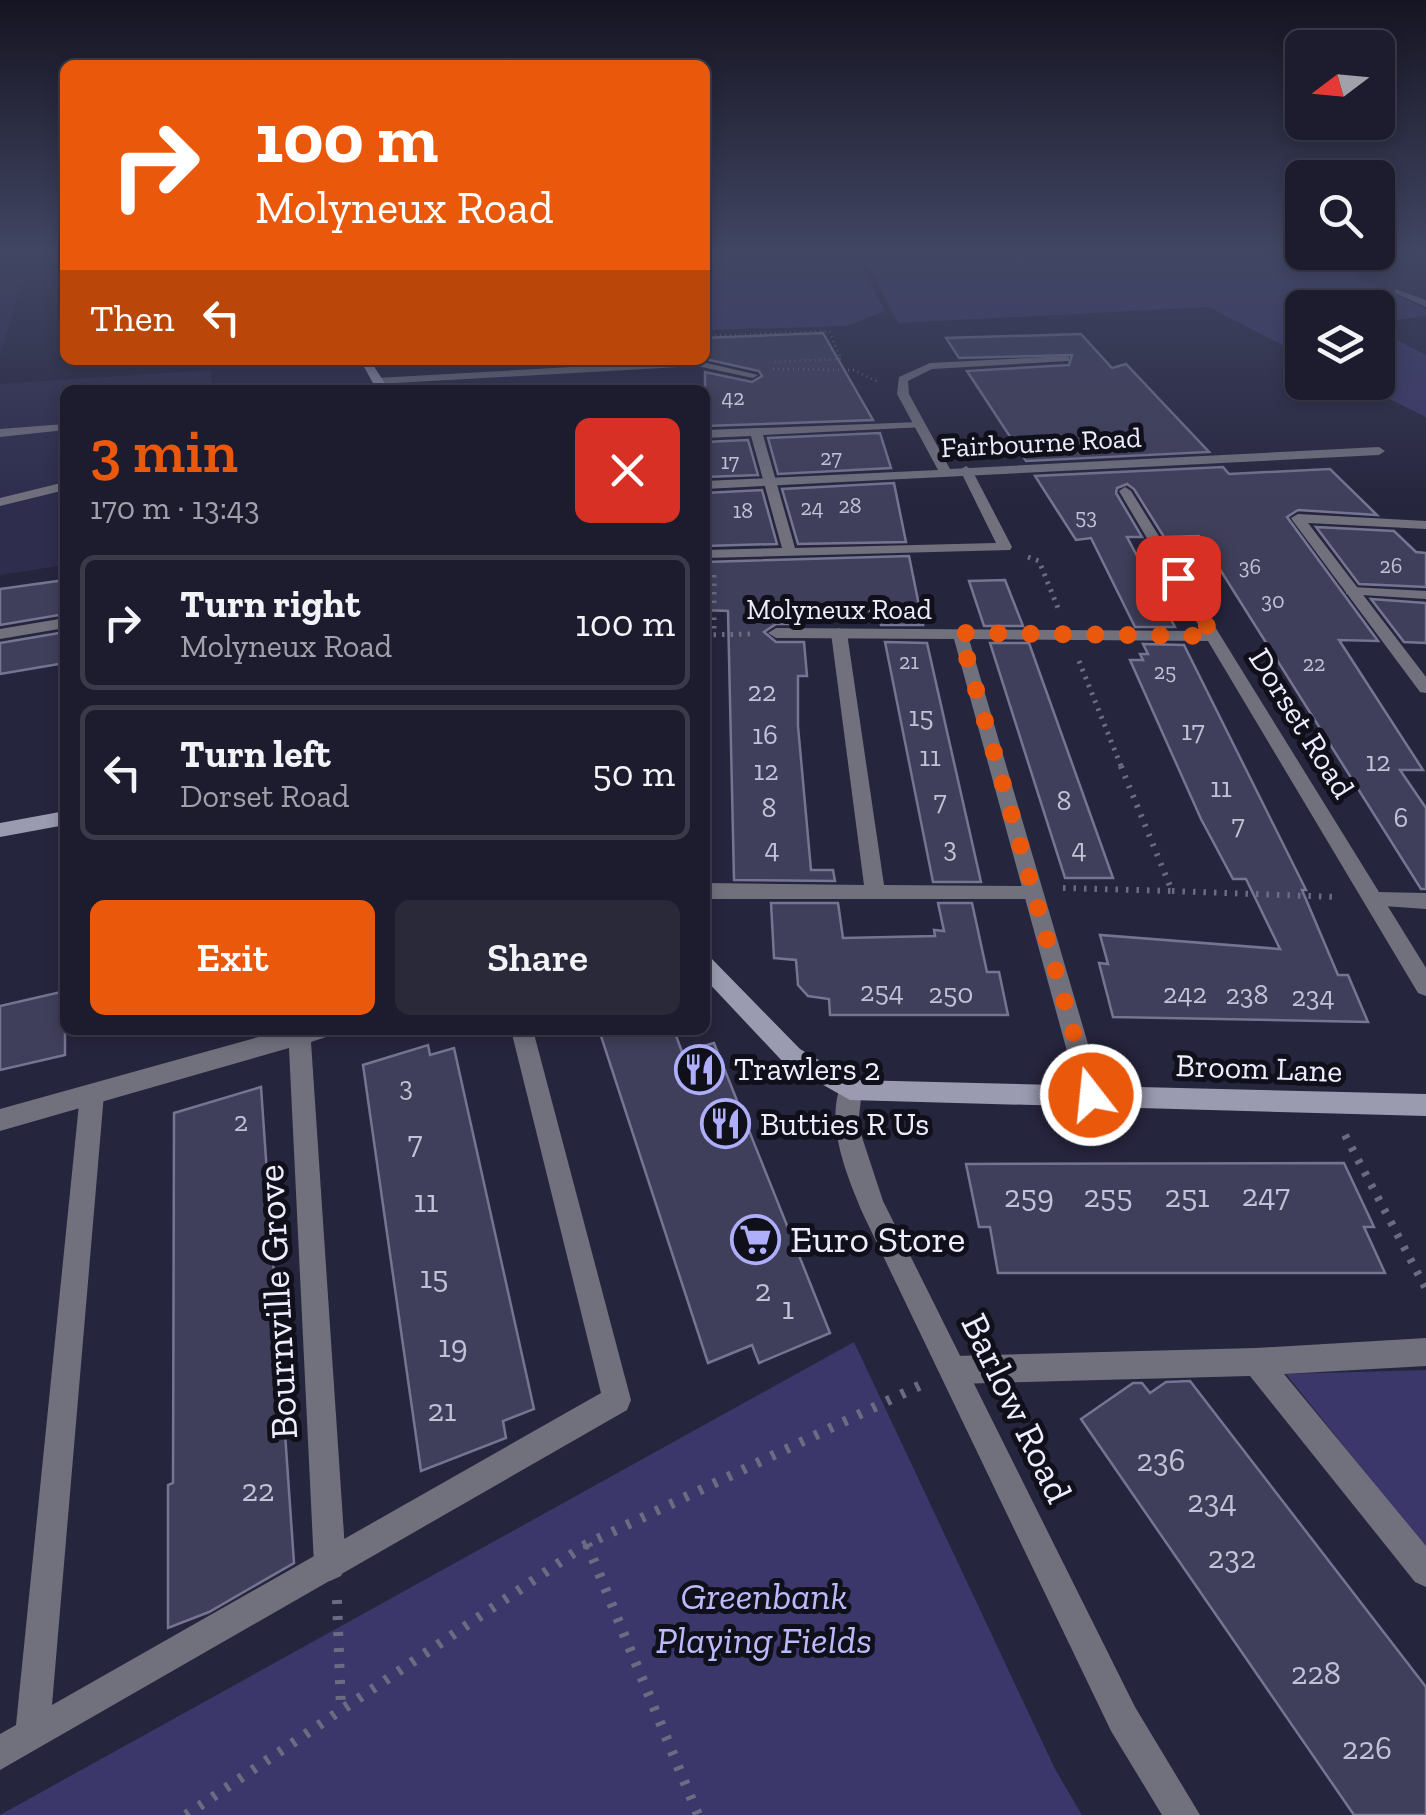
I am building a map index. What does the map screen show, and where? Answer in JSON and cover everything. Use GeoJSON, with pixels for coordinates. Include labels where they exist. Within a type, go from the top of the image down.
{"type":"FeatureCollection","features":[{"type":"Feature","properties":{"kind":"main road"},"geometry":{"type":"LineString","coordinates":[[0,830],[60,819]]}},
{"type":"Feature","properties":{"kind":"main road"},"geometry":{"type":"LineString","coordinates":[[710,970],[792,1056],[816,1074],[850,1090]]}},
{"type":"Feature","properties":{"kind":"main road","name":"Broom Lane"},"geometry":{"type":"LineString","coordinates":[[850,1090],[1426,1105]]}},
{"type":"Feature","properties":{"kind":"street"},"geometry":{"type":"LineString","coordinates":[[945,471],[901,386],[903,380],[930,366],[1065,360]]}},
{"type":"Feature","properties":{"kind":"street"},"geometry":{"type":"LineString","coordinates":[[396,385],[706,365],[753,375]]}},
{"type":"Feature","properties":{"kind":"street"},"geometry":{"type":"LineString","coordinates":[[710,434],[920,425]]}},
{"type":"Feature","properties":{"kind":"street"},"geometry":{"type":"LineString","coordinates":[[0,433],[60,427]]}},
{"type":"Feature","properties":{"kind":"street"},"geometry":{"type":"LineString","coordinates":[[756,432],[790,553]]}},
{"type":"Feature","properties":{"kind":"street","name":"Fairbourne Road"},"geometry":{"type":"LineString","coordinates":[[710,485],[1380,451]]}},
{"type":"Feature","properties":{"kind":"street"},"geometry":{"type":"LineString","coordinates":[[710,554],[1005,547],[966,470]]}},
{"type":"Feature","properties":{"kind":"street"},"geometry":{"type":"LineString","coordinates":[[0,502],[60,487]]}},
{"type":"Feature","properties":{"kind":"street","name":"Dorset Road"},"geometry":{"type":"LineString","coordinates":[[1125,492],[1426,987]]}},
{"type":"Feature","properties":{"kind":"street"},"geometry":{"type":"LineString","coordinates":[[1426,525],[1298,518],[1426,688]]}},
{"type":"Feature","properties":{"kind":"street"},"geometry":{"type":"LineString","coordinates":[[1351,591],[1426,595]]}},
{"type":"Feature","properties":{"kind":"street"},"geometry":{"type":"LineString","coordinates":[[0,634],[60,625]]}},
{"type":"Feature","properties":{"kind":"street"},"geometry":{"type":"LineString","coordinates":[[960,633],[1091,1095]]}},
{"type":"Feature","properties":{"kind":"street","name":"Molyneux Road"},"geometry":{"type":"LineString","coordinates":[[776,634],[1213,636]]}},
{"type":"Feature","properties":{"kind":"street"},"geometry":{"type":"LineString","coordinates":[[839,634],[874,891]]}},
{"type":"Feature","properties":{"kind":"street"},"geometry":{"type":"LineString","coordinates":[[710,891],[1033,891]]}},
{"type":"Feature","properties":{"kind":"street"},"geometry":{"type":"LineString","coordinates":[[1375,898],[1426,901]]}},
{"type":"Feature","properties":{"kind":"street"},"geometry":{"type":"LineString","coordinates":[[0,1120],[298,1035]]}},
{"type":"Feature","properties":{"kind":"street","name":"Bournville Grove"},"geometry":{"type":"LineString","coordinates":[[308,1035],[334,1577]]}},
{"type":"Feature","properties":{"kind":"street"},"geometry":{"type":"LineString","coordinates":[[0,1752],[334,1577],[617,1400],[523,1035]]}},
{"type":"Feature","properties":{"kind":"street","name":"Barlow Road"},"geometry":{"type":"LineString","coordinates":[[850,1090],[846,1125],[872,1205],[1123,1720],[1182,1815]]}},
{"type":"Feature","properties":{"kind":"street"},"geometry":{"type":"LineString","coordinates":[[32,1735],[92,1094]]}},
{"type":"Feature","properties":{"kind":"street"},"geometry":{"type":"LineString","coordinates":[[954,1370],[1256,1362],[1426,1352]]}},
{"type":"Feature","properties":{"kind":"street"},"geometry":{"type":"LineString","coordinates":[[1256,1362],[1426,1571]]}},
{"type":"Feature","properties":{"kind":"path"},"geometry":{"type":"LineString","coordinates":[[710,336],[737,335]]}},
{"type":"Feature","properties":{"kind":"path"},"geometry":{"type":"LineString","coordinates":[[710,365],[841,359],[831,335]]}},
{"type":"Feature","properties":{"kind":"path"},"geometry":{"type":"LineString","coordinates":[[738,372],[758,368],[800,372],[854,370],[866,374],[871,381],[901,386]]}},
{"type":"Feature","properties":{"kind":"path"},"geometry":{"type":"LineString","coordinates":[[1005,547],[1039,561],[1172,891]]}},
{"type":"Feature","properties":{"kind":"path"},"geometry":{"type":"LineString","coordinates":[[710,570],[714,634]]}},
{"type":"Feature","properties":{"kind":"path","name":"Molyneux Road"},"geometry":{"type":"LineString","coordinates":[[710,634],[776,634]]}},
{"type":"Feature","properties":{"kind":"path"},"geometry":{"type":"LineString","coordinates":[[1033,891],[1375,898]]}},
{"type":"Feature","properties":{"kind":"path"},"geometry":{"type":"LineString","coordinates":[[1328,1103],[1426,1289]]}},
{"type":"Feature","properties":{"kind":"path"},"geometry":{"type":"LineString","coordinates":[[186,1815],[586,1544],[954,1370]]}},
{"type":"Feature","properties":{"kind":"path"},"geometry":{"type":"LineString","coordinates":[[586,1544],[698,1815]]}},
{"type":"Feature","properties":{"kind":"path"},"geometry":{"type":"LineString","coordinates":[[334,1577],[342,1709]]}},
{"type":"Feature","properties":{"kind":"shaded area"},"geometry":{"type":"Polygon","coordinates":[[[0,335],[6,335],[0,356],[0,335]]]}},
{"type":"Feature","properties":{"kind":"shaded area"},"geometry":{"type":"Polygon","coordinates":[[[210,370],[212,385],[60,385],[60,566],[0,575],[0,384],[210,370]]]}},
{"type":"Feature","properties":{"kind":"green space"},"geometry":{"type":"Polygon","coordinates":[[[1262,335],[1285,335],[1285,346],[1262,335]]]}},
{"type":"Feature","properties":{"kind":"green space"},"geometry":{"type":"Polygon","coordinates":[[[1395,339],[1426,355],[1426,417],[1392,400],[1395,400],[1395,339]]]}},
{"type":"Feature","properties":{"kind":"green space","name":"Greenbank Playing Fields"},"geometry":{"type":"Polygon","coordinates":[[[854,1342],[1055,1769],[1082,1815],[0,1815],[854,1342]]]}},
{"type":"Feature","properties":{"kind":"green space"},"geometry":{"type":"Polygon","coordinates":[[[1426,1370],[1426,1548],[1286,1374],[1426,1370]]]}},
{"type":"Feature","properties":{"kind":"building"},"geometry":{"type":"Polygon","coordinates":[[[824,335],[873,420],[710,426],[710,385],[705,385],[705,372],[752,382],[762,376],[759,371],[710,360],[710,338],[824,335]]]}},
{"type":"Feature","properties":{"kind":"building"},"geometry":{"type":"Polygon","coordinates":[[[1082,335],[1112,368],[1126,364],[1209,452],[1026,461],[967,371],[1069,365],[1072,355],[959,358],[946,338],[1082,335]]]}},
{"type":"Feature","properties":{"kind":"building"},"geometry":{"type":"Polygon","coordinates":[[[880,433],[891,468],[778,474],[768,438],[880,433]]]}},
{"type":"Feature","properties":{"kind":"building"},"geometry":{"type":"Polygon","coordinates":[[[748,440],[758,475],[710,477],[710,442],[748,440]]]}},
{"type":"Feature","properties":{"kind":"building"},"geometry":{"type":"Polygon","coordinates":[[[1223,467],[1229,474],[1330,469],[1377,515],[1298,510],[1287,517],[1378,641],[1339,640],[1423,770],[1400,770],[1426,808],[1426,889],[1421,889],[1199,536],[1164,537],[1134,489],[1127,484],[1117,488],[1116,493],[1142,537],[1127,537],[1175,627],[1135,627],[1091,538],[1076,540],[1035,476],[1223,467]]]}},
{"type":"Feature","properties":{"kind":"building"},"geometry":{"type":"Polygon","coordinates":[[[894,483],[906,542],[798,544],[782,489],[894,483]]]}},
{"type":"Feature","properties":{"kind":"building"},"geometry":{"type":"Polygon","coordinates":[[[762,490],[777,544],[710,546],[710,493],[762,490]]]}},
{"type":"Feature","properties":{"kind":"building"},"geometry":{"type":"Polygon","coordinates":[[[1316,527],[1394,531],[1416,552],[1426,553],[1426,587],[1359,584],[1316,527]]]}},
{"type":"Feature","properties":{"kind":"building"},"geometry":{"type":"Polygon","coordinates":[[[909,556],[923,625],[881,625],[878,611],[801,610],[802,624],[776,624],[764,632],[776,642],[804,642],[807,676],[798,676],[798,726],[811,870],[833,870],[835,881],[734,880],[728,611],[710,610],[710,562],[909,556]]]}},
{"type":"Feature","properties":{"kind":"building"},"geometry":{"type":"Polygon","coordinates":[[[1005,580],[1023,626],[984,626],[969,581],[1005,580]]]}},
{"type":"Feature","properties":{"kind":"building"},"geometry":{"type":"Polygon","coordinates":[[[60,581],[60,615],[0,625],[0,589],[60,581]]]}},
{"type":"Feature","properties":{"kind":"building"},"geometry":{"type":"Polygon","coordinates":[[[1371,599],[1426,603],[1426,643],[1404,642],[1371,599]]]}},
{"type":"Feature","properties":{"kind":"building"},"geometry":{"type":"Polygon","coordinates":[[[60,633],[60,664],[0,674],[0,643],[60,633]]]}},
{"type":"Feature","properties":{"kind":"building"},"geometry":{"type":"Polygon","coordinates":[[[885,642],[927,643],[981,882],[933,882],[885,642]]]}},
{"type":"Feature","properties":{"kind":"building"},"geometry":{"type":"Polygon","coordinates":[[[990,643],[1029,643],[1113,878],[1065,878],[990,643]]]}},
{"type":"Feature","properties":{"kind":"building"},"geometry":{"type":"Polygon","coordinates":[[[1143,644],[1184,645],[1306,890],[1302,890],[1338,975],[1348,975],[1368,1022],[1113,1017],[1099,963],[1108,964],[1100,935],[1280,949],[1246,879],[1233,879],[1201,819],[1130,660],[1143,660],[1140,654],[1148,654],[1143,644]]]}},
{"type":"Feature","properties":{"kind":"building"},"geometry":{"type":"Polygon","coordinates":[[[771,903],[838,903],[843,938],[935,936],[934,930],[944,931],[938,903],[972,903],[987,972],[999,972],[1008,1015],[830,1015],[829,999],[808,996],[798,985],[796,960],[774,958],[771,903]]]}},
{"type":"Feature","properties":{"kind":"building"},"geometry":{"type":"Polygon","coordinates":[[[60,992],[60,1035],[65,1035],[65,1055],[0,1070],[0,1006],[60,992]]]}},
{"type":"Feature","properties":{"kind":"building"},"geometry":{"type":"Polygon","coordinates":[[[601,1035],[676,1035],[682,1052],[714,1043],[830,1333],[759,1363],[752,1345],[708,1363],[601,1035]]]}},
{"type":"Feature","properties":{"kind":"building"},"geometry":{"type":"Polygon","coordinates":[[[428,1045],[430,1055],[454,1048],[534,1409],[503,1421],[506,1438],[421,1471],[363,1065],[428,1045]]]}},
{"type":"Feature","properties":{"kind":"building"},"geometry":{"type":"Polygon","coordinates":[[[261,1087],[294,1563],[209,1612],[168,1628],[168,1485],[173,1483],[174,1113],[261,1087]]]}},
{"type":"Feature","properties":{"kind":"building"},"geometry":{"type":"Polygon","coordinates":[[[1344,1163],[1374,1227],[1364,1227],[1385,1273],[998,1273],[990,1227],[979,1227],[966,1164],[1344,1163]]]}},
{"type":"Feature","properties":{"kind":"building"},"geometry":{"type":"Polygon","coordinates":[[[1190,1381],[1426,1687],[1426,1815],[1354,1815],[1081,1419],[1133,1383],[1142,1383],[1150,1393],[1166,1382],[1190,1381]]]}},
{"type":"Feature","properties":{"kind":"place","name":"Trawlers 2"},"geometry":{"type":"Point","coordinates":[699,1069]}},
{"type":"Feature","properties":{"kind":"place","name":"Butties R Us"},"geometry":{"type":"Point","coordinates":[725,1124]}},
{"type":"Feature","properties":{"kind":"place","name":"Euro Store"},"geometry":{"type":"Point","coordinates":[755,1239]}},
{"type":"Feature","properties":{"kind":"route"},"geometry":{"type":"LineString","coordinates":[[1091,1095],[960,633],[1213,636],[1178,578]]}}]}
